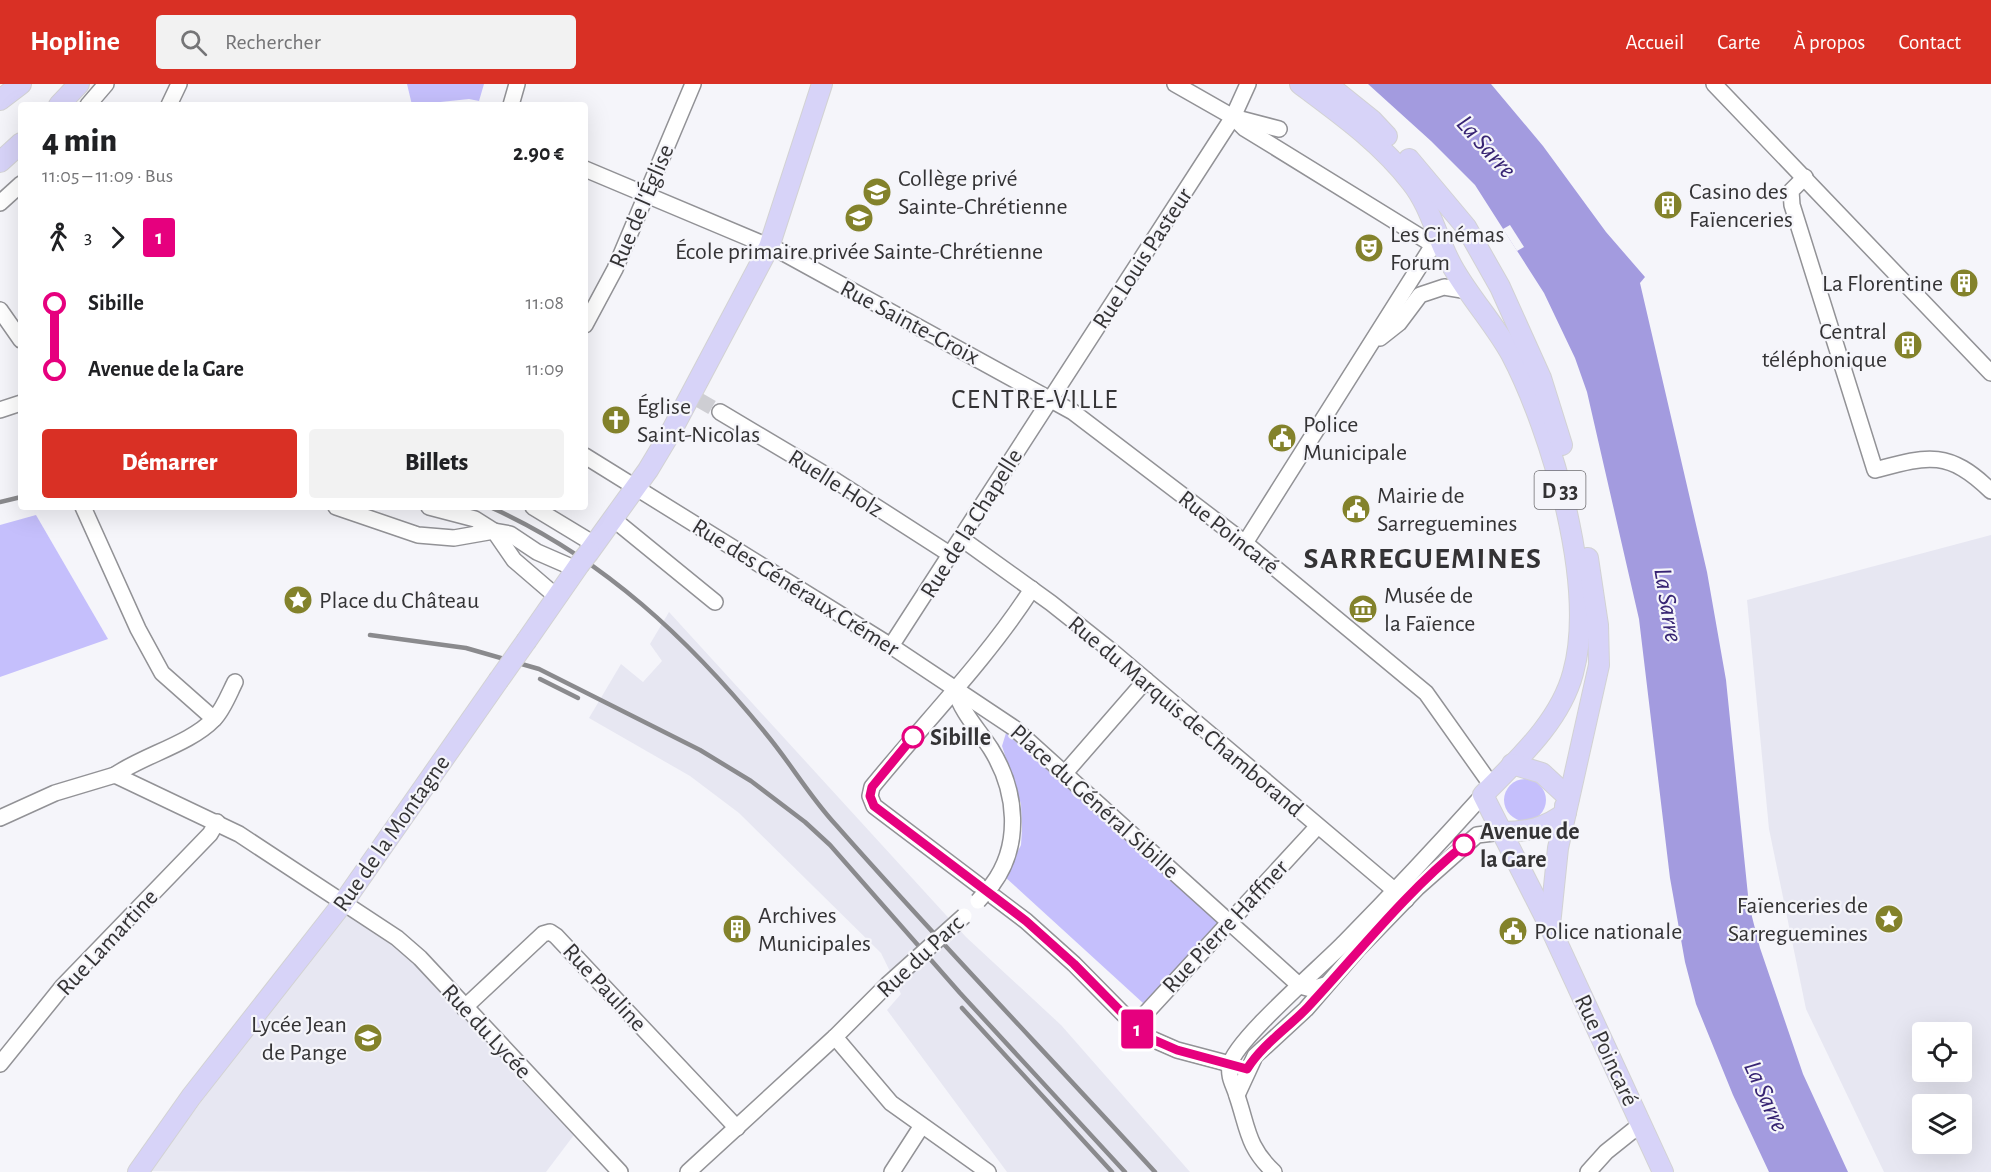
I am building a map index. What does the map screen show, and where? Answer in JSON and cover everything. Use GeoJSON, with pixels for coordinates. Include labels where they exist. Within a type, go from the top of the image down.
{"type":"FeatureCollection","features":[{"type":"Feature","properties":{"kind":"main road"},"geometry":{"type":"LineString","coordinates":[[0,100],[21,84]]}},
{"type":"Feature","properties":{"kind":"main road"},"geometry":{"type":"LineString","coordinates":[[62,102],[79,84]]}},
{"type":"Feature","properties":{"kind":"main road","name":"Rue de la Montagne"},"geometry":{"type":"LineString","coordinates":[[138,1172],[191,1097],[343,903],[634,488],[695,397],[769,247],[822,84]]}},
{"type":"Feature","properties":{"kind":"main road","name":"D 33"},"geometry":{"type":"LineString","coordinates":[[1300,84],[1363,130],[1413,183],[1439,241],[1468,291],[1510,352],[1543,426],[1561,495],[1580,587],[1580,635],[1573,675],[1554,715],[1487,791],[1502,832]]}},
{"type":"Feature","properties":{"kind":"main road","name":"D 33"},"geometry":{"type":"LineString","coordinates":[[1327,84],[1372,120],[1466,227],[1529,348],[1551,407],[1568,468],[1594,592],[1599,665],[1564,806]]}},
{"type":"Feature","properties":{"kind":"main road"},"geometry":{"type":"LineString","coordinates":[[0,162],[18,146]]}},
{"type":"Feature","properties":{"kind":"main road"},"geometry":{"type":"LineString","coordinates":[[1502,832],[1523,832],[1542,827],[1564,806],[1542,773],[1512,764]]}},
{"type":"Feature","properties":{"kind":"main road","name":"Rue Poincaré"},"geometry":{"type":"LineString","coordinates":[[1550,927],[1553,877],[1564,806]]}},
{"type":"Feature","properties":{"kind":"main road","name":"Rue Poincaré"},"geometry":{"type":"LineString","coordinates":[[1502,832],[1550,927],[1663,1172]]}},
{"type":"Feature","properties":{"kind":"street"},"geometry":{"type":"LineString","coordinates":[[91,102],[106,84]]}},
{"type":"Feature","properties":{"kind":"street"},"geometry":{"type":"LineString","coordinates":[[170,102],[178,84]]}},
{"type":"Feature","properties":{"kind":"street"},"geometry":{"type":"LineString","coordinates":[[512,102],[517,84]]}},
{"type":"Feature","properties":{"kind":"street","name":"Rue de l'Église"},"geometry":{"type":"LineString","coordinates":[[591,301],[647,197],[693,84]]}},
{"type":"Feature","properties":{"kind":"street"},"geometry":{"type":"LineString","coordinates":[[1175,84],[1233,117],[1279,129]]}},
{"type":"Feature","properties":{"kind":"street","name":"Rue Louis Pasteur"},"geometry":{"type":"LineString","coordinates":[[1050,398],[1233,117],[1248,84]]}},
{"type":"Feature","properties":{"kind":"street"},"geometry":{"type":"LineString","coordinates":[[1713,84],[1805,177],[1991,373]]}},
{"type":"Feature","properties":{"kind":"street"},"geometry":{"type":"LineString","coordinates":[[1233,117],[1244,128],[1439,241]]}},
{"type":"Feature","properties":{"kind":"street","name":"Rue Sainte-Croix"},"geometry":{"type":"LineString","coordinates":[[588,170],[769,247],[1050,398]]}},
{"type":"Feature","properties":{"kind":"street"},"geometry":{"type":"LineString","coordinates":[[1805,177],[1791,191],[1792,205],[1875,470],[1926,457],[1943,459],[1978,478],[1991,491]]}},
{"type":"Feature","properties":{"kind":"street"},"geometry":{"type":"LineString","coordinates":[[0,203],[18,187]]}},
{"type":"Feature","properties":{"kind":"street"},"geometry":{"type":"LineString","coordinates":[[1385,334],[1439,241]]}},
{"type":"Feature","properties":{"kind":"street"},"geometry":{"type":"LineString","coordinates":[[1245,543],[1439,241]]}},
{"type":"Feature","properties":{"kind":"street"},"geometry":{"type":"LineString","coordinates":[[1370,346],[1399,323],[1420,295],[1444,287],[1468,291]]}},
{"type":"Feature","properties":{"kind":"street"},"geometry":{"type":"LineString","coordinates":[[0,310],[18,336]]}},
{"type":"Feature","properties":{"kind":"street","name":"Rue de la Chapelle"},"geometry":{"type":"LineString","coordinates":[[891,646],[962,539],[1050,398]]}},
{"type":"Feature","properties":{"kind":"street","name":"Rue Poincaré"},"geometry":{"type":"LineString","coordinates":[[1050,398],[1088,422],[1245,543],[1426,693],[1487,791]]}},
{"type":"Feature","properties":{"kind":"street"},"geometry":{"type":"LineString","coordinates":[[0,410],[18,404]]}},
{"type":"Feature","properties":{"kind":"street","name":"Ruelle Holz"},"geometry":{"type":"LineString","coordinates":[[720,412],[836,481],[951,555]]}},
{"type":"Feature","properties":{"kind":"street","name":"Rue des Généraux Crémer"},"geometry":{"type":"LineString","coordinates":[[588,458],[891,646],[955,690]]}},
{"type":"Feature","properties":{"kind":"street"},"geometry":{"type":"LineString","coordinates":[[84,510],[133,618],[162,673],[214,719]]}},
{"type":"Feature","properties":{"kind":"street"},"geometry":{"type":"LineString","coordinates":[[345,510],[418,535],[454,538],[494,531],[510,534],[537,552],[585,557]]}},
{"type":"Feature","properties":{"kind":"street"},"geometry":{"type":"LineString","coordinates":[[440,510],[475,519],[494,531],[514,560],[557,597]]}},
{"type":"Feature","properties":{"kind":"street"},"geometry":{"type":"LineString","coordinates":[[536,510],[585,557]]}},
{"type":"Feature","properties":{"kind":"street"},"geometry":{"type":"LineString","coordinates":[[612,518],[715,602]]}},
{"type":"Feature","properties":{"kind":"street","name":"Rue du Marquis de Chamborand"},"geometry":{"type":"LineString","coordinates":[[962,539],[1032,589],[1146,680],[1406,900]]}},
{"type":"Feature","properties":{"kind":"street"},"geometry":{"type":"LineString","coordinates":[[1032,589],[955,690],[934,711],[872,787],[870,796],[874,806],[1026,921],[1145,1036],[1160,1044],[1230,1064]]}},
{"type":"Feature","properties":{"kind":"street"},"geometry":{"type":"LineString","coordinates":[[1065,773],[1146,680]]}},
{"type":"Feature","properties":{"kind":"street"},"geometry":{"type":"LineString","coordinates":[[0,818],[55,793],[115,775],[132,763],[191,735],[214,719],[235,682]]}},
{"type":"Feature","properties":{"kind":"street","name":"Place du Général Sibille"},"geometry":{"type":"LineString","coordinates":[[955,690],[1014,728],[1300,986]]}},
{"type":"Feature","properties":{"kind":"street","name":"Rue du Parc"},"geometry":{"type":"LineString","coordinates":[[688,1172],[963,916],[992,885],[1009,857],[1012,827],[1009,795],[998,760],[965,714],[955,690]]}},
{"type":"Feature","properties":{"kind":"street","name":"Rue du Lycée"},"geometry":{"type":"LineString","coordinates":[[115,775],[217,822],[397,938],[620,1172]]}},
{"type":"Feature","properties":{"kind":"street"},"geometry":{"type":"LineString","coordinates":[[1268,1167],[1254,1149],[1243,1124],[1237,1095],[1230,1081],[1230,1064],[1244,1043],[1487,791]]}},
{"type":"Feature","properties":{"kind":"street","name":"Rue Lamartine"},"geometry":{"type":"LineString","coordinates":[[0,1064],[63,986],[210,834],[217,822]]}},
{"type":"Feature","properties":{"kind":"street","name":"Rue Pierre Haffner"},"geometry":{"type":"LineString","coordinates":[[1134,1026],[1317,827]]}},
{"type":"Feature","properties":{"kind":"street"},"geometry":{"type":"LineString","coordinates":[[1237,1095],[1256,1056],[1306,1009],[1325,985],[1451,855],[1477,835],[1502,832]]}},
{"type":"Feature","properties":{"kind":"street","name":"Rue Pauline"},"geometry":{"type":"LineString","coordinates":[[464,1008],[543,934],[550,932],[737,1128]]}},
{"type":"Feature","properties":{"kind":"street"},"geometry":{"type":"LineString","coordinates":[[1300,986],[1311,989],[1325,985]]}},
{"type":"Feature","properties":{"kind":"street"},"geometry":{"type":"LineString","coordinates":[[835,1037],[891,1103],[921,1127],[954,1146],[988,1172]]}},
{"type":"Feature","properties":{"kind":"street"},"geometry":{"type":"LineString","coordinates":[[1588,1172],[1605,1152],[1641,1124]]}},
{"type":"Feature","properties":{"kind":"street"},"geometry":{"type":"LineString","coordinates":[[892,1172],[921,1127]]}},
{"type":"Feature","properties":{"kind":"shaded area"},"geometry":{"type":"Polygon","coordinates":[[[407,84],[484,84],[479,101],[469,99],[411,102],[407,84]]]}},
{"type":"Feature","properties":{"kind":"shaded area"},"geometry":{"type":"Polygon","coordinates":[[[36,515],[108,639],[0,677],[0,525],[36,515]]]}},
{"type":"Feature","properties":{"kind":"shaded area","name":"Faïenceries de Sarreguemines"},"geometry":{"type":"Polygon","coordinates":[[[1991,535],[1991,1172],[1884,1172],[1806,1009],[1769,829],[1747,600],[1991,535]]]}},
{"type":"Feature","properties":{"kind":"shaded area"},"geometry":{"type":"Polygon","coordinates":[[[669,612],[966,937],[1061,1025],[1190,1172],[1007,1172],[887,1010],[901,994],[881,953],[739,813],[690,776],[589,718],[621,664],[643,682],[662,661],[650,644],[669,612]]]}},
{"type":"Feature","properties":{"kind":"shaded area"},"geometry":{"type":"Polygon","coordinates":[[[1006,733],[1222,926],[1143,1003],[1005,877],[1021,845],[1022,829],[1021,804],[1002,746],[1006,733]]]}},
{"type":"Feature","properties":{"kind":"shaded area"},"geometry":{"type":"Polygon","coordinates":[[[1525,779],[1533,780],[1540,785],[1545,792],[1545,808],[1540,815],[1533,820],[1525,821],[1517,820],[1510,815],[1505,808],[1504,800],[1505,792],[1510,785],[1517,780],[1525,779]]]}},
{"type":"Feature","properties":{"kind":"shaded area","name":"Lycée Jean de Pange"},"geometry":{"type":"Polygon","coordinates":[[[345,911],[394,944],[577,1131],[546,1172],[149,1171],[345,911]]]}},
{"type":"Feature","properties":{"kind":"water","name":"La Sarre"},"geometry":{"type":"Polygon","coordinates":[[[1368,84],[1491,84],[1543,146],[1606,232],[1645,277],[1640,283],[1707,572],[1726,680],[1749,905],[1760,948],[1803,1074],[1848,1172],[1769,1172],[1733,1095],[1696,1004],[1685,962],[1670,878],[1639,619],[1587,392],[1575,358],[1544,293],[1475,185],[1368,84]]]}},
{"type":"Feature","properties":{"kind":"pier"},"geometry":{"type":"Polygon","coordinates":[[[1510,225],[1524,247],[1517,251],[1503,229],[1510,225]]]}},
{"type":"Feature","properties":{"kind":"tunnel"},"geometry":{"type":"LineString","coordinates":[[699,400],[720,412]]}},
{"type":"Feature","properties":{"kind":"railway"},"geometry":{"type":"LineString","coordinates":[[0,502],[18,498]]}},
{"type":"Feature","properties":{"kind":"railway"},"geometry":{"type":"LineString","coordinates":[[496,510],[570,550],[607,576],[642,604],[707,666],[738,700],[776,746],[809,792],[875,869],[1155,1172]]}},
{"type":"Feature","properties":{"kind":"railway"},"geometry":{"type":"LineString","coordinates":[[370,635],[466,648],[539,669],[700,750],[751,781],[805,822],[830,845],[960,993],[1125,1172]]}},
{"type":"Feature","properties":{"kind":"railway"},"geometry":{"type":"LineString","coordinates":[[540,679],[578,698]]}},
{"type":"Feature","properties":{"kind":"railway"},"geometry":{"type":"LineString","coordinates":[[962,1008],[1112,1172]]}},
{"type":"Feature","properties":{"kind":"bus line","name":"1"},"geometry":{"type":"LineString","coordinates":[[913,737],[872,787],[870,796],[874,806],[960,874],[1026,921],[1074,964],[1145,1036],[1177,1050],[1247,1069],[1256,1056],[1306,1009],[1357,950],[1417,888],[1464,845]]}},
{"type":"Feature","properties":{"kind":"place","name":"Collège privé Sainte-Chrétienne"},"geometry":{"type":"Point","coordinates":[877,192]}},
{"type":"Feature","properties":{"kind":"place","name":"Casino des Faïenceries"},"geometry":{"type":"Point","coordinates":[1668,205]}},
{"type":"Feature","properties":{"kind":"place","name":"École primaire privée Sainte-Chrétienne"},"geometry":{"type":"Point","coordinates":[859,218]}},
{"type":"Feature","properties":{"kind":"place","name":"Les Cinémas Forum"},"geometry":{"type":"Point","coordinates":[1369,248]}},
{"type":"Feature","properties":{"kind":"place","name":"La Florentine"},"geometry":{"type":"Point","coordinates":[1964,283]}},
{"type":"Feature","properties":{"kind":"place","name":"Central téléphonique"},"geometry":{"type":"Point","coordinates":[1908,345]}},
{"type":"Feature","properties":{"kind":"place","name":"Église Saint-Nicolas"},"geometry":{"type":"Point","coordinates":[616,420]}},
{"type":"Feature","properties":{"kind":"place","name":"Police Municipale"},"geometry":{"type":"Point","coordinates":[1282,438]}},
{"type":"Feature","properties":{"kind":"place","name":"Mairie de Sarreguemines"},"geometry":{"type":"Point","coordinates":[1356,509]}},
{"type":"Feature","properties":{"kind":"place","name":"Place du Château"},"geometry":{"type":"Point","coordinates":[298,600]}},
{"type":"Feature","properties":{"kind":"place","name":"Musée de la Faïence"},"geometry":{"type":"Point","coordinates":[1363,609]}},
{"type":"Feature","properties":{"kind":"place","name":"Sibille"},"geometry":{"type":"Point","coordinates":[913,737]}},
{"type":"Feature","properties":{"kind":"place","name":"Avenue de la Gare"},"geometry":{"type":"Point","coordinates":[1464,845]}},
{"type":"Feature","properties":{"kind":"place","name":"Faïenceries de Sarreguemines"},"geometry":{"type":"Point","coordinates":[1889,919]}},
{"type":"Feature","properties":{"kind":"place","name":"Archives Municipales"},"geometry":{"type":"Point","coordinates":[737,929]}},
{"type":"Feature","properties":{"kind":"place","name":"Police nationale"},"geometry":{"type":"Point","coordinates":[1513,931]}},
{"type":"Feature","properties":{"kind":"place","name":"Lycée Jean de Pange"},"geometry":{"type":"Point","coordinates":[368,1038]}},
{"type":"Feature","properties":{"kind":"district","name":"CENTRE-VILLE"},"geometry":{"type":"Point","coordinates":[1035,399]}},
{"type":"Feature","properties":{"kind":"district","name":"SARREGUEMINES"},"geometry":{"type":"Point","coordinates":[1423,558]}}]}
